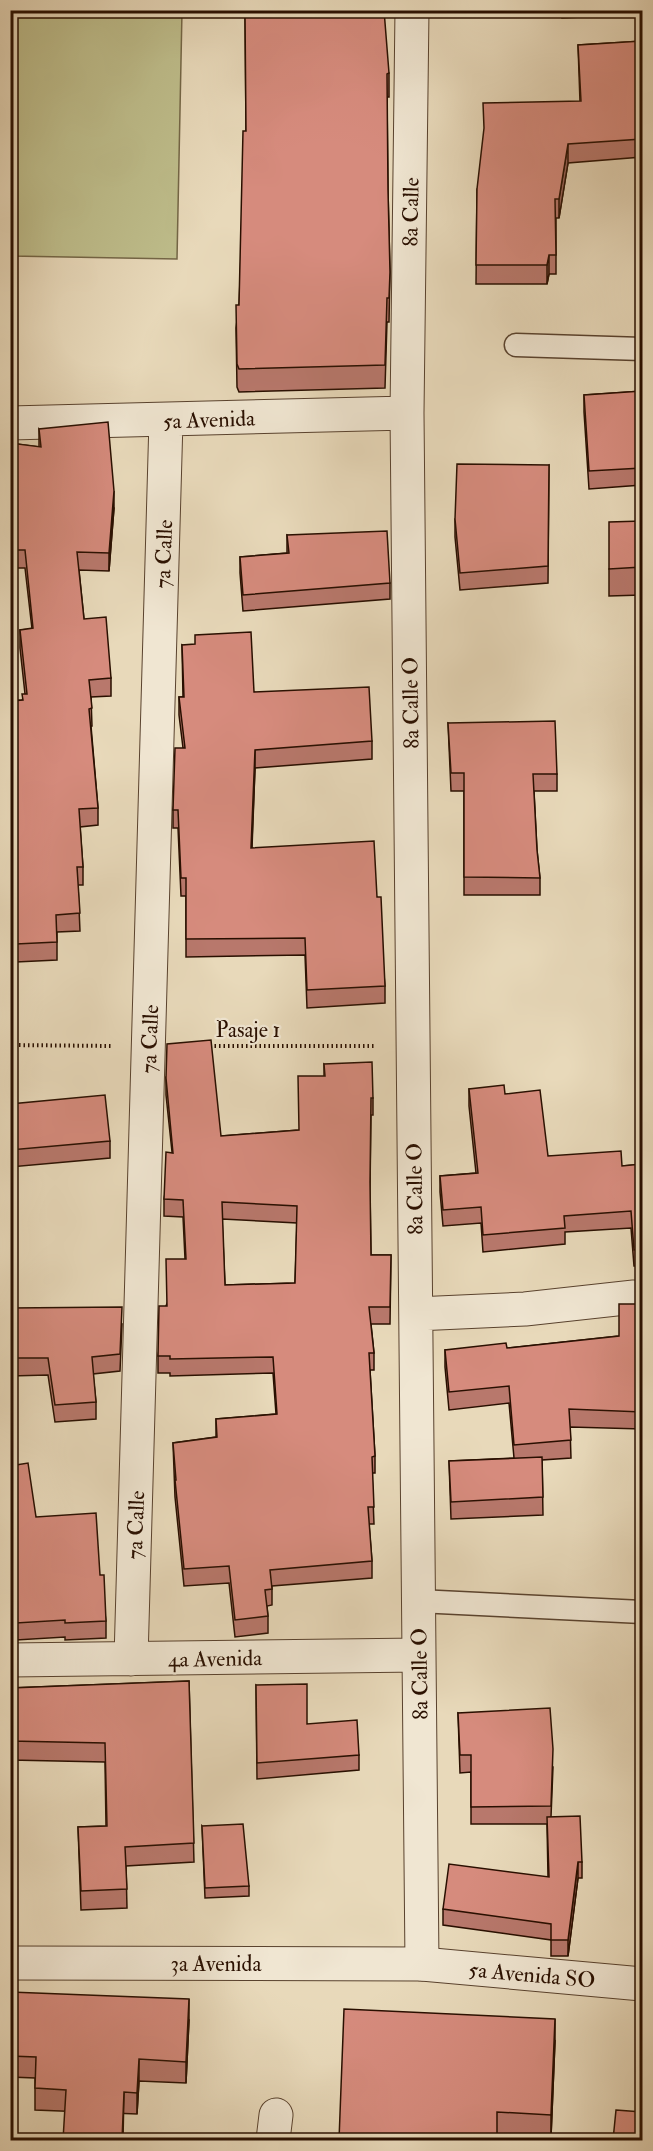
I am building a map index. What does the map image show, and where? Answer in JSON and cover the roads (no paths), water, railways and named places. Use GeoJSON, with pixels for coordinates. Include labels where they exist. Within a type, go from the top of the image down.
{"type":"FeatureCollection","features":[{"type":"Feature","properties":{"kind":"street","name":"8a Calle"},"geometry":{"type":"LineString","coordinates":[[407,414],[412,10]]}},
{"type":"Feature","properties":{"kind":"street","name":"5a Avenida"},"geometry":{"type":"LineString","coordinates":[[10,423],[407,414]]}},
{"type":"Feature","properties":{"kind":"street","name":"8a Calle O"},"geometry":{"type":"LineString","coordinates":[[407,414],[422,1964]]}},
{"type":"Feature","properties":{"kind":"street","name":"7a Calle"},"geometry":{"type":"LineString","coordinates":[[131,1659],[166,420]]}},
{"type":"Feature","properties":{"kind":"street"},"geometry":{"type":"LineString","coordinates":[[416,1314],[525,1309],[642,1298]]}},
{"type":"Feature","properties":{"kind":"street","name":"4a Avenida"},"geometry":{"type":"LineString","coordinates":[[10,1660],[419,1655]]}},
{"type":"Feature","properties":{"kind":"street","name":"3a Avenida"},"geometry":{"type":"LineString","coordinates":[[10,1963],[422,1964]]}},
{"type":"Feature","properties":{"kind":"street","name":"5a Avenida SO"},"geometry":{"type":"LineString","coordinates":[[422,1964],[642,1984]]}},
{"type":"Feature","properties":{"kind":"lane"},"geometry":{"type":"LineString","coordinates":[[516,345],[642,349]]}},
{"type":"Feature","properties":{"kind":"lane"},"geometry":{"type":"LineString","coordinates":[[418,1601],[642,1612]]}}]}
